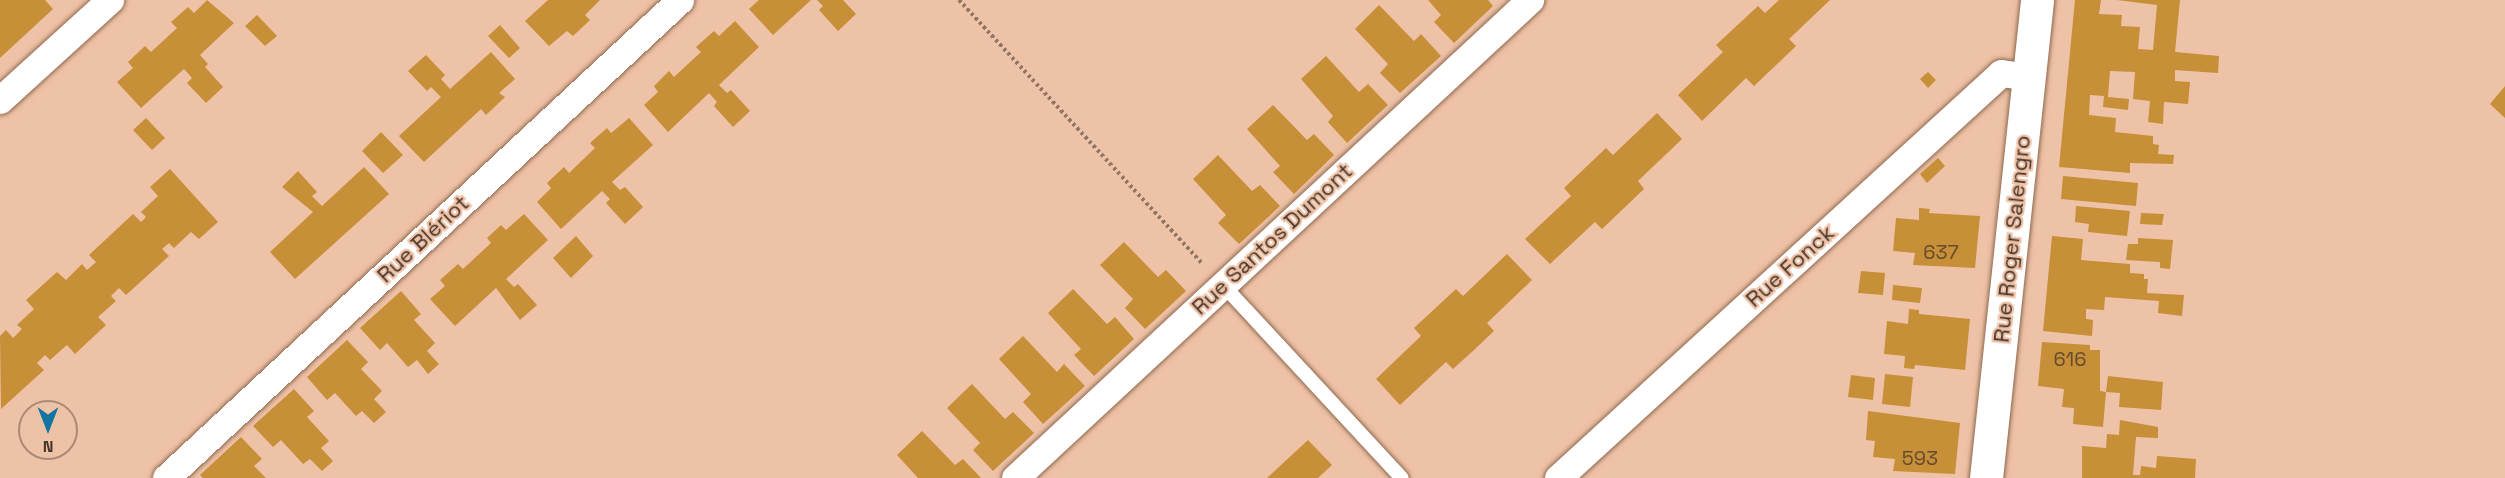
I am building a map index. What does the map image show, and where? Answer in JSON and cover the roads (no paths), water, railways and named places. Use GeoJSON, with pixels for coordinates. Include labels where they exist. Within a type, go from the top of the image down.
{"type":"FeatureCollection","features":[{"type":"Feature","properties":{"kind":"main road","name":"Rue Roger Salengro"},"geometry":{"type":"LineString","coordinates":[[1986,478],[2037,0]]}},
{"type":"Feature","properties":{"kind":"street"},"geometry":{"type":"LineString","coordinates":[[0,100],[110,0]]}},
{"type":"Feature","properties":{"kind":"street","name":"Rue Blériot"},"geometry":{"type":"LineString","coordinates":[[166,478],[680,0]]}},
{"type":"Feature","properties":{"kind":"street","name":"Rue Santos Dumont"},"geometry":{"type":"LineString","coordinates":[[1015,478],[1530,0]]}},
{"type":"Feature","properties":{"kind":"street","name":"Rue Fonck"},"geometry":{"type":"LineString","coordinates":[[1558,478],[2001,73],[2030,77]]}},
{"type":"Feature","properties":{"kind":"lane"},"geometry":{"type":"LineString","coordinates":[[1223,285],[1402,478]]}}]}
